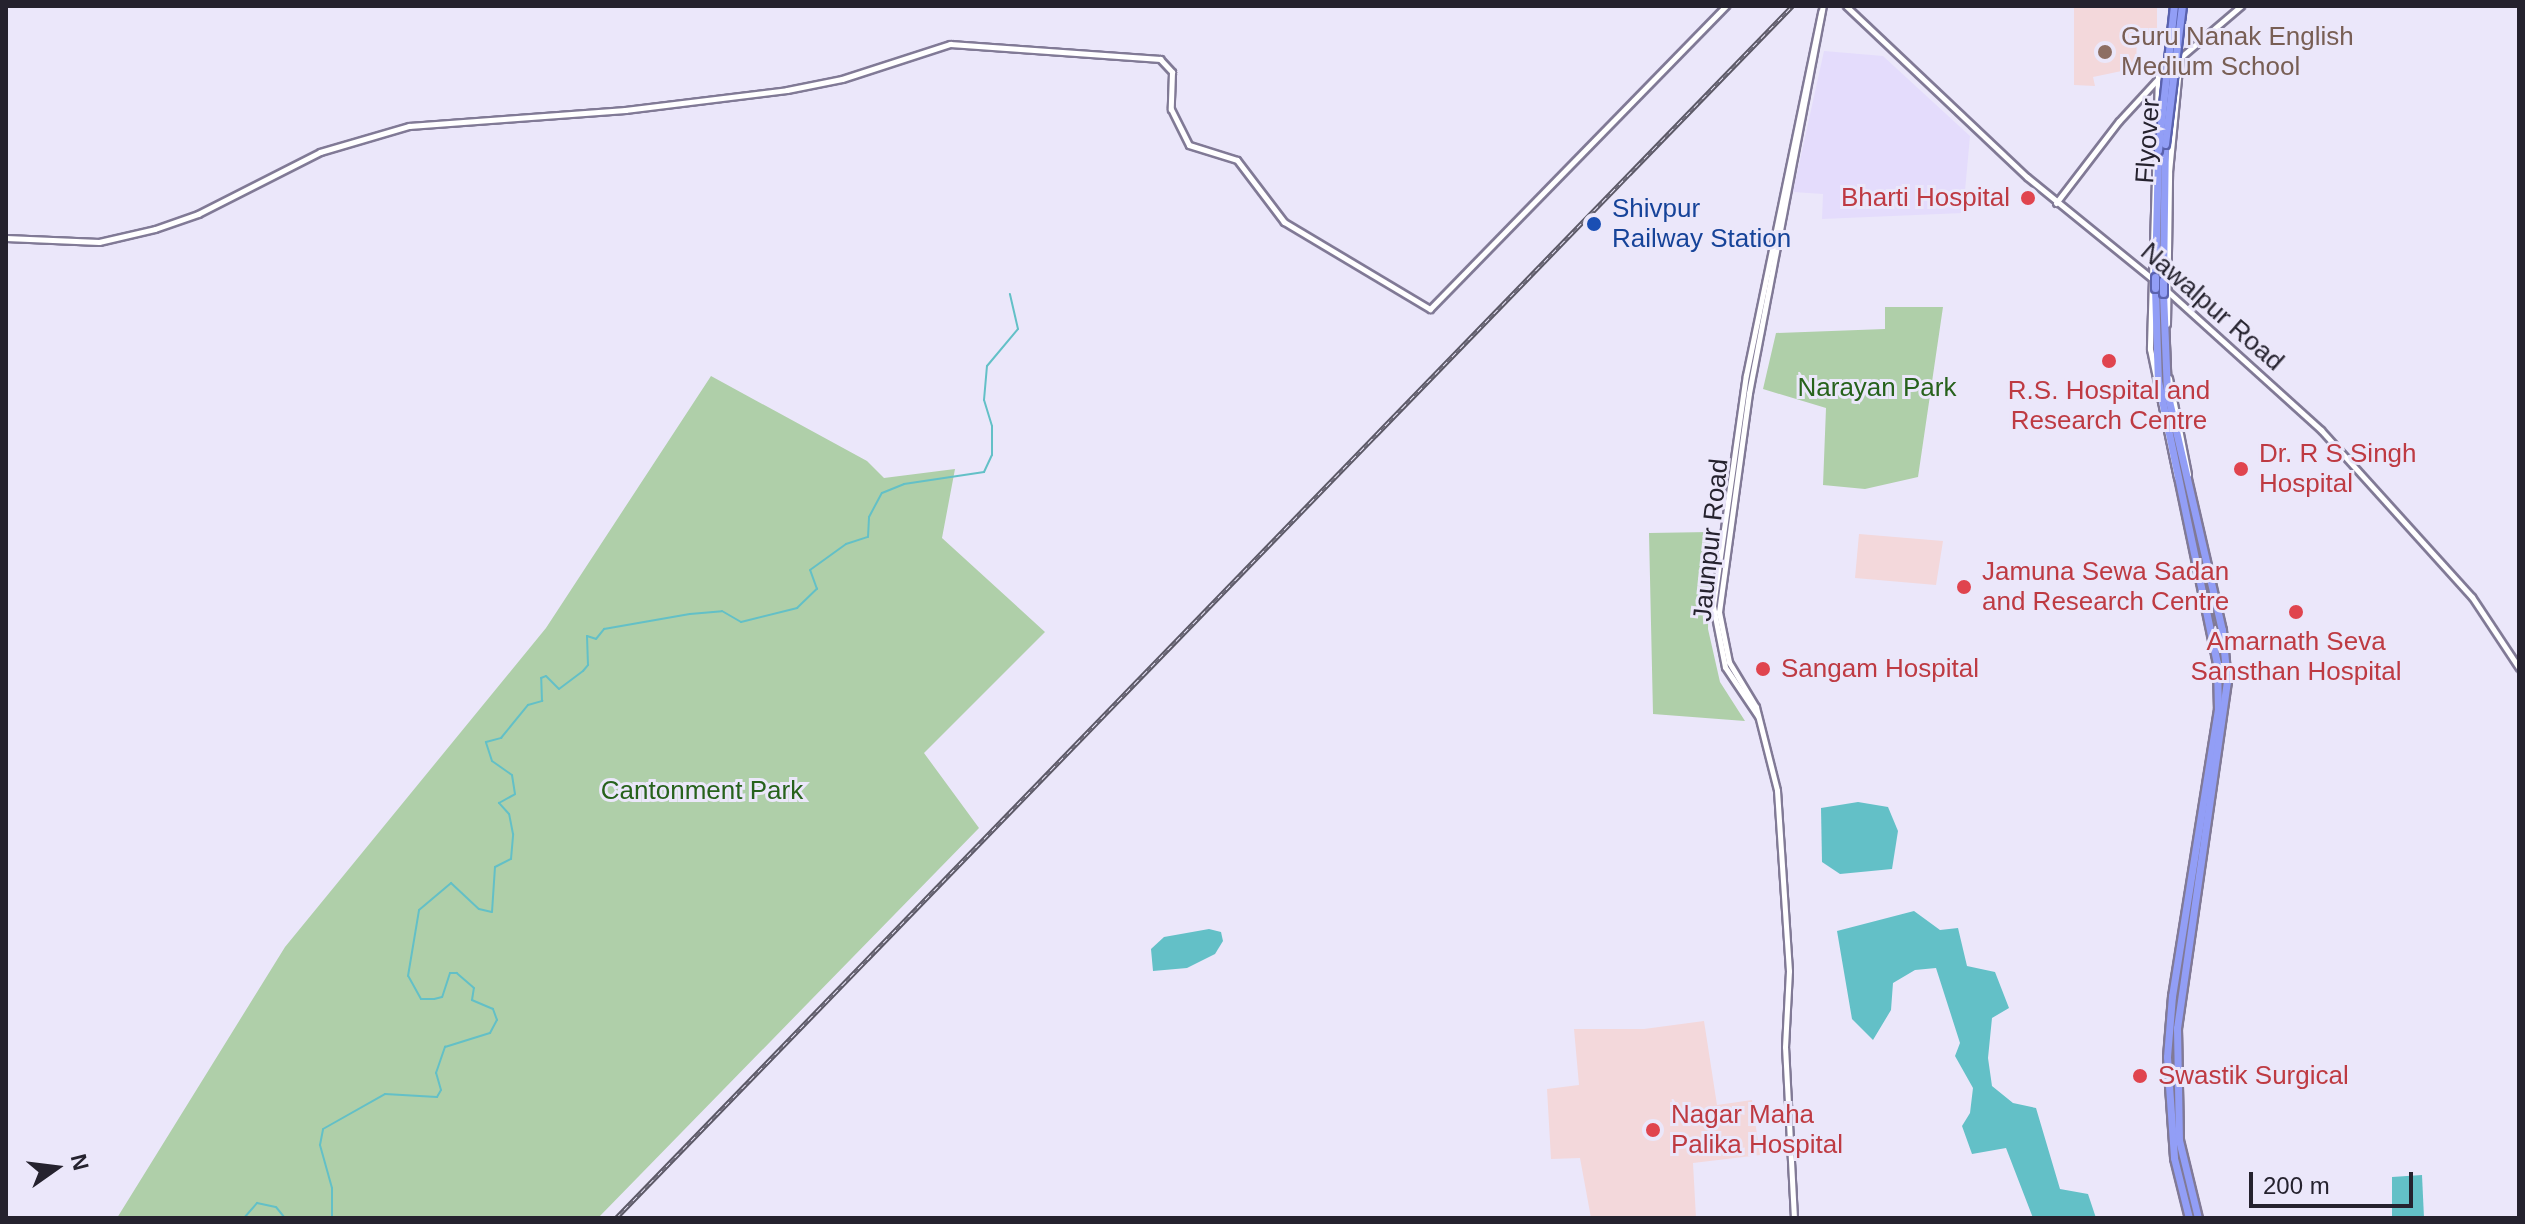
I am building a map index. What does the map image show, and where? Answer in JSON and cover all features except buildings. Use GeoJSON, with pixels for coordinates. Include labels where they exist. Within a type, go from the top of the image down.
{"type":"FeatureCollection","features":[{"type":"Feature","properties":{"kind":"highway","name":"Flyover"},"geometry":{"type":"LineString","coordinates":[[2162,291],[2156,278],[2162,147],[2174,6]]}},
{"type":"Feature","properties":{"kind":"highway","name":"Flyover"},"geometry":{"type":"LineString","coordinates":[[2162,147],[2182,6]]}},
{"type":"Feature","properties":{"kind":"highway"},"geometry":{"type":"LineString","coordinates":[[2162,291],[2158,381],[2212,631],[2218,685],[2167,1057],[2174,1158],[2189,1218]]}},
{"type":"Feature","properties":{"kind":"highway"},"geometry":{"type":"LineString","coordinates":[[2181,479],[2222,630],[2227,681],[2177,1028],[2179,1140],[2198,1218]]}},
{"type":"Feature","properties":{"kind":"street"},"geometry":{"type":"LineString","coordinates":[[6,238],[99,242],[155,229],[198,214],[320,152],[409,126],[612,111],[787,90],[842,79],[950,44],[1160,59],[1172,72],[1171,109],[1189,145],[1237,160],[1275,214],[1362,266],[1389,288],[1430,309],[1726,6]]}},
{"type":"Feature","properties":{"kind":"street","name":"Nawalpur Road"},"geometry":{"type":"LineString","coordinates":[[1846,6],[2056,203],[2156,278],[2162,291],[2321,430],[2472,597],[2519,668]]}},
{"type":"Feature","properties":{"kind":"street"},"geometry":{"type":"LineString","coordinates":[[2056,203],[2158,76],[2241,6]]}},
{"type":"Feature","properties":{"kind":"street"},"geometry":{"type":"LineString","coordinates":[[1794,1218],[1785,1047],[1789,979],[1778,804],[1759,717],[1725,667],[1713,606],[1746,375],[1823,8]]}},
{"type":"Feature","properties":{"kind":"street"},"geometry":{"type":"LineString","coordinates":[[2180,58],[2162,291],[2170,381],[2185,447],[2181,479]]}},
{"type":"Feature","properties":{"kind":"street"},"geometry":{"type":"LineString","coordinates":[[2158,76],[2156,278],[2150,349],[2168,451],[2181,479]]}},
{"type":"Feature","properties":{"kind":"shaded area","name":"Guru Nanak English Medium School"},"geometry":{"type":"Polygon","coordinates":[[[2074,6],[2157,6],[2157,34],[2137,35],[2136,68],[2093,77],[2095,86],[2074,85],[2074,6]]]}},
{"type":"Feature","properties":{"kind":"shaded area"},"geometry":{"type":"Polygon","coordinates":[[[1824,51],[1883,56],[1970,136],[1963,213],[1822,219],[1823,194],[1793,192],[1824,51]]]}},
{"type":"Feature","properties":{"kind":"shaded area"},"geometry":{"type":"Polygon","coordinates":[[[1859,534],[1943,541],[1936,585],[1855,578],[1859,534]]]}},
{"type":"Feature","properties":{"kind":"shaded area","name":"Nagar Maha Palika Hospital"},"geometry":{"type":"Polygon","coordinates":[[[1704,1021],[1717,1105],[1752,1100],[1760,1155],[1693,1163],[1696,1218],[1591,1218],[1580,1158],[1551,1159],[1547,1089],[1579,1085],[1574,1029],[1644,1029],[1704,1021]]]}},
{"type":"Feature","properties":{"kind":"green space","name":"Narayan Park"},"geometry":{"type":"Polygon","coordinates":[[[1885,307],[1943,307],[1918,477],[1865,489],[1823,485],[1826,408],[1763,389],[1776,333],[1885,329],[1885,307]]]}},
{"type":"Feature","properties":{"kind":"green space","name":"Cantonment Park"},"geometry":{"type":"Polygon","coordinates":[[[711,376],[867,461],[884,478],[955,469],[942,538],[1045,632],[924,753],[979,828],[598,1218],[117,1218],[285,947],[546,628],[711,376]]]}},
{"type":"Feature","properties":{"kind":"green space"},"geometry":{"type":"Polygon","coordinates":[[[1710,532],[1708,629],[1720,682],[1745,721],[1653,714],[1649,533],[1710,532]]]}},
{"type":"Feature","properties":{"kind":"water"},"geometry":{"type":"Polygon","coordinates":[[[1858,802],[1888,807],[1898,831],[1892,869],[1840,874],[1822,862],[1821,808],[1858,802]]]}},
{"type":"Feature","properties":{"kind":"water"},"geometry":{"type":"Polygon","coordinates":[[[1914,911],[1940,930],[1958,928],[1967,966],[1995,972],[2009,1008],[1992,1018],[1988,1058],[1992,1086],[2013,1103],[2036,1108],[2060,1189],[2088,1194],[2096,1218],[2033,1218],[2006,1148],[1972,1154],[1962,1126],[1970,1113],[1973,1088],[1955,1056],[1960,1043],[1936,968],[1915,970],[1893,983],[1891,1010],[1873,1040],[1852,1019],[1837,931],[1914,911]]]}},
{"type":"Feature","properties":{"kind":"water"},"geometry":{"type":"Polygon","coordinates":[[[1209,929],[1221,932],[1223,941],[1215,954],[1187,968],[1153,971],[1151,949],[1164,937],[1209,929]]]}},
{"type":"Feature","properties":{"kind":"water"},"geometry":{"type":"Polygon","coordinates":[[[2422,1175],[2424,1218],[2392,1218],[2392,1177],[2422,1175]]]}},
{"type":"Feature","properties":{"kind":"waterway"},"geometry":{"type":"LineString","coordinates":[[332,1218],[332,1188],[320,1145],[323,1129],[385,1094],[437,1097],[441,1090],[436,1073],[445,1047],[490,1033],[497,1020],[493,1009],[472,1000],[474,988],[457,973],[450,973],[442,997],[434,999],[421,999],[408,976],[419,910],[451,883],[479,909],[492,912],[495,867],[511,859],[513,834],[509,814],[499,803],[515,794],[512,775],[492,761],[486,742],[501,738],[528,705],[542,701],[541,678],[546,676],[559,689],[583,671],[588,665],[587,636],[596,639],[604,629],[690,614],[722,611],[741,622],[797,608],[817,589],[810,570],[846,544],[868,537],[869,517],[882,493],[904,484],[984,472],[992,455],[992,426],[984,400],[987,366],[1018,329],[1010,294]]}},
{"type":"Feature","properties":{"kind":"waterway"},"geometry":{"type":"LineString","coordinates":[[244,1218],[257,1203],[276,1207],[285,1218]]}},
{"type":"Feature","properties":{"kind":"railway"},"geometry":{"type":"LineString","coordinates":[[616,1218],[1792,6]]}},
{"type":"Feature","properties":{"kind":"place","name":"Guru Nanak English Medium School"},"geometry":{"type":"Point","coordinates":[2105,52]}},
{"type":"Feature","properties":{"kind":"place","name":"Bharti Hospital"},"geometry":{"type":"Point","coordinates":[2028,198]}},
{"type":"Feature","properties":{"kind":"place","name":"Shivpur Railway Station"},"geometry":{"type":"Point","coordinates":[1594,224]}},
{"type":"Feature","properties":{"kind":"place","name":"R.S. Hospital and Research Centre"},"geometry":{"type":"Point","coordinates":[2109,361]}},
{"type":"Feature","properties":{"kind":"place","name":"Dr. R S Singh Hospital"},"geometry":{"type":"Point","coordinates":[2241,469]}},
{"type":"Feature","properties":{"kind":"place","name":"Jamuna Sewa Sadan and Research Centre"},"geometry":{"type":"Point","coordinates":[1964,587]}},
{"type":"Feature","properties":{"kind":"place","name":"Amarnath Seva Sansthan Hospital"},"geometry":{"type":"Point","coordinates":[2296,612]}},
{"type":"Feature","properties":{"kind":"place","name":"Sangam Hospital"},"geometry":{"type":"Point","coordinates":[1763,669]}},
{"type":"Feature","properties":{"kind":"place","name":"Swastik Surgical"},"geometry":{"type":"Point","coordinates":[2140,1076]}},
{"type":"Feature","properties":{"kind":"place","name":"Nagar Maha Palika Hospital"},"geometry":{"type":"Point","coordinates":[1653,1130]}}]}
